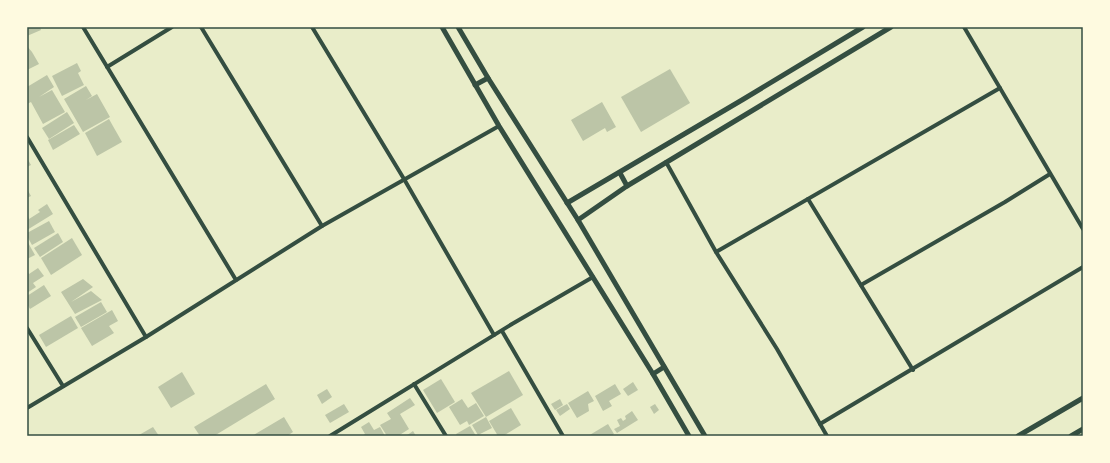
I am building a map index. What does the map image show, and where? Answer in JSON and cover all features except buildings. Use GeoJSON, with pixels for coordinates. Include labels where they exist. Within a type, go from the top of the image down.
{"type":"FeatureCollection","features":[{"type":"Feature","properties":{"kind":"street"},"geometry":{"type":"LineString","coordinates":[[83,27],[236,280]]}},
{"type":"Feature","properties":{"kind":"street"},"geometry":{"type":"LineString","coordinates":[[107,67],[172,27]]}},
{"type":"Feature","properties":{"kind":"street"},"geometry":{"type":"LineString","coordinates":[[201,27],[322,226]]}},
{"type":"Feature","properties":{"kind":"street"},"geometry":{"type":"LineString","coordinates":[[312,27],[404,179],[494,335]]}},
{"type":"Feature","properties":{"kind":"street"},"geometry":{"type":"LineString","coordinates":[[442,27],[499,126],[653,374],[689,436]]}},
{"type":"Feature","properties":{"kind":"street"},"geometry":{"type":"LineString","coordinates":[[458,27],[488,78],[578,220],[705,436]]}},
{"type":"Feature","properties":{"kind":"street"},"geometry":{"type":"LineString","coordinates":[[567,203],[620,173],[863,27]]}},
{"type":"Feature","properties":{"kind":"street"},"geometry":{"type":"LineString","coordinates":[[878,35],[880,27]]}},
{"type":"Feature","properties":{"kind":"street"},"geometry":{"type":"LineString","coordinates":[[578,220],[627,186],[891,27]]}},
{"type":"Feature","properties":{"kind":"street"},"geometry":{"type":"LineString","coordinates":[[964,27],[1083,229]]}},
{"type":"Feature","properties":{"kind":"street"},"geometry":{"type":"LineString","coordinates":[[476,85],[488,78]]}},
{"type":"Feature","properties":{"kind":"street"},"geometry":{"type":"LineString","coordinates":[[716,252],[1000,88]]}},
{"type":"Feature","properties":{"kind":"street"},"geometry":{"type":"LineString","coordinates":[[27,408],[146,337],[322,226],[499,126]]}},
{"type":"Feature","properties":{"kind":"street"},"geometry":{"type":"LineString","coordinates":[[27,137],[146,337]]}},
{"type":"Feature","properties":{"kind":"street"},"geometry":{"type":"LineString","coordinates":[[666,162],[716,252],[777,350],[827,436]]}},
{"type":"Feature","properties":{"kind":"street"},"geometry":{"type":"LineString","coordinates":[[620,173],[627,186]]}},
{"type":"Feature","properties":{"kind":"street"},"geometry":{"type":"LineString","coordinates":[[861,285],[1005,202],[1050,174]]}},
{"type":"Feature","properties":{"kind":"street"},"geometry":{"type":"LineString","coordinates":[[808,199],[913,370]]}},
{"type":"Feature","properties":{"kind":"street"},"geometry":{"type":"LineString","coordinates":[[820,424],[913,370],[1083,267]]}},
{"type":"Feature","properties":{"kind":"street"},"geometry":{"type":"LineString","coordinates":[[331,436],[494,335],[593,277]]}},
{"type":"Feature","properties":{"kind":"street"},"geometry":{"type":"LineString","coordinates":[[27,328],[63,386]]}},
{"type":"Feature","properties":{"kind":"street"},"geometry":{"type":"LineString","coordinates":[[502,331],[563,436]]}},
{"type":"Feature","properties":{"kind":"street"},"geometry":{"type":"LineString","coordinates":[[653,374],[664,367]]}},
{"type":"Feature","properties":{"kind":"street"},"geometry":{"type":"LineString","coordinates":[[414,384],[446,436]]}},
{"type":"Feature","properties":{"kind":"street"},"geometry":{"type":"LineString","coordinates":[[1018,436],[1083,398]]}},
{"type":"Feature","properties":{"kind":"street"},"geometry":{"type":"LineString","coordinates":[[1071,436],[1083,429]]}}]}
